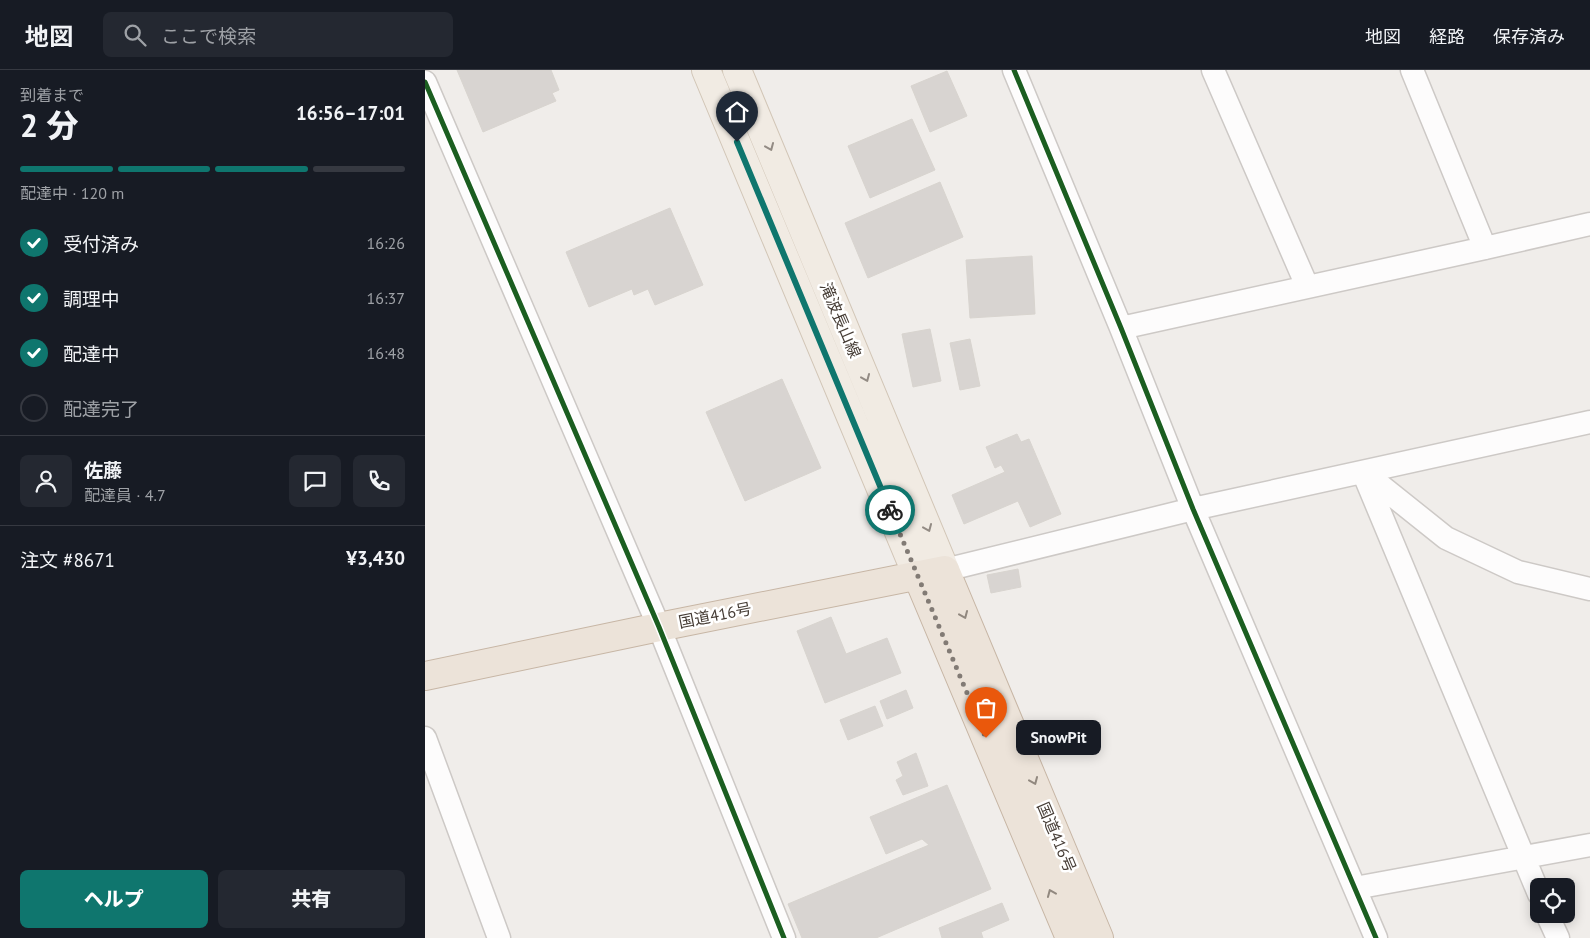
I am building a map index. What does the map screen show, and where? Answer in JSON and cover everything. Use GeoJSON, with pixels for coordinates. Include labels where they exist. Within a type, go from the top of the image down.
{"type":"FeatureCollection","features":[{"type":"Feature","properties":{"kind":"highway","name":"国道416号"},"geometry":{"type":"LineString","coordinates":[[425,676],[659,626],[945,570],[1099,938]]}},
{"type":"Feature","properties":{"kind":"highway","name":"国道416号"},"geometry":{"type":"LineString","coordinates":[[917,575],[1070,938]]}},
{"type":"Feature","properties":{"kind":"main road","name":"滝波長山線"},"geometry":{"type":"LineString","coordinates":[[707,70],[917,575]]}},
{"type":"Feature","properties":{"kind":"main road","name":"滝波長山線"},"geometry":{"type":"LineString","coordinates":[[737,70],[945,570]]}},
{"type":"Feature","properties":{"kind":"street"},"geometry":{"type":"LineString","coordinates":[[1014,70],[1193,508],[1376,938]]}},
{"type":"Feature","properties":{"kind":"street"},"geometry":{"type":"LineString","coordinates":[[1213,70],[1307,286]]}},
{"type":"Feature","properties":{"kind":"street"},"geometry":{"type":"LineString","coordinates":[[1411,70],[1485,248]]}},
{"type":"Feature","properties":{"kind":"street"},"geometry":{"type":"LineString","coordinates":[[425,82],[659,626],[784,938]]}},
{"type":"Feature","properties":{"kind":"street"},"geometry":{"type":"LineString","coordinates":[[1121,328],[1590,224]]}},
{"type":"Feature","properties":{"kind":"street"},"geometry":{"type":"LineString","coordinates":[[945,570],[1193,508],[1590,422]]}},
{"type":"Feature","properties":{"kind":"street"},"geometry":{"type":"LineString","coordinates":[[1363,472],[1447,538],[1518,572],[1590,589]]}},
{"type":"Feature","properties":{"kind":"street"},"geometry":{"type":"LineString","coordinates":[[1363,472],[1532,878]]}},
{"type":"Feature","properties":{"kind":"street"},"geometry":{"type":"LineString","coordinates":[[425,738],[499,938]]}},
{"type":"Feature","properties":{"kind":"street"},"geometry":{"type":"LineString","coordinates":[[1355,888],[1590,845]]}},
{"type":"Feature","properties":{"kind":"street"},"geometry":{"type":"LineString","coordinates":[[1551,923],[1558,938]]}},
{"type":"Feature","properties":{"kind":"building"},"geometry":{"type":"Polygon","coordinates":[[[457,70],[551,70],[559,90],[552,93],[556,101],[483,132],[457,70]]]}},
{"type":"Feature","properties":{"kind":"building"},"geometry":{"type":"Polygon","coordinates":[[[947,71],[967,116],[930,132],[911,86],[947,71]]]}},
{"type":"Feature","properties":{"kind":"building"},"geometry":{"type":"Polygon","coordinates":[[[912,119],[935,170],[870,198],[848,146],[912,119]]]}},
{"type":"Feature","properties":{"kind":"building"},"geometry":{"type":"Polygon","coordinates":[[[940,182],[963,237],[868,278],[845,223],[940,182]]]}},
{"type":"Feature","properties":{"kind":"building"},"geometry":{"type":"Polygon","coordinates":[[[670,208],[703,285],[655,305],[648,289],[634,295],[632,289],[589,307],[566,252],[670,208]]]}},
{"type":"Feature","properties":{"kind":"building"},"geometry":{"type":"Polygon","coordinates":[[[1032,256],[1035,314],[970,318],[966,260],[1032,256]]]}},
{"type":"Feature","properties":{"kind":"building"},"geometry":{"type":"Polygon","coordinates":[[[930,329],[941,381],[913,387],[902,334],[930,329]]]}},
{"type":"Feature","properties":{"kind":"building"},"geometry":{"type":"Polygon","coordinates":[[[970,339],[980,386],[960,390],[950,343],[970,339]]]}},
{"type":"Feature","properties":{"kind":"building"},"geometry":{"type":"Polygon","coordinates":[[[782,379],[821,468],[745,501],[706,412],[782,379]]]}},
{"type":"Feature","properties":{"kind":"building"},"geometry":{"type":"Polygon","coordinates":[[[1017,434],[1021,442],[1029,439],[1061,514],[1030,527],[1018,501],[964,524],[952,495],[1005,472],[1001,465],[995,468],[986,447],[1017,434]]]}},
{"type":"Feature","properties":{"kind":"building"},"geometry":{"type":"Polygon","coordinates":[[[1018,569],[1021,587],[991,593],[987,575],[1018,569]]]}},
{"type":"Feature","properties":{"kind":"building"},"geometry":{"type":"Polygon","coordinates":[[[831,617],[846,654],[887,638],[901,673],[825,703],[797,631],[831,617]]]}},
{"type":"Feature","properties":{"kind":"building"},"geometry":{"type":"Polygon","coordinates":[[[906,690],[913,708],[887,719],[880,701],[906,690]]]}},
{"type":"Feature","properties":{"kind":"building"},"geometry":{"type":"Polygon","coordinates":[[[875,706],[883,726],[848,740],[840,720],[875,706]]]}},
{"type":"Feature","properties":{"kind":"building"},"geometry":{"type":"Polygon","coordinates":[[[916,753],[928,786],[903,795],[896,780],[903,776],[897,762],[916,753]]]}},
{"type":"Feature","properties":{"kind":"building"},"geometry":{"type":"Polygon","coordinates":[[[947,785],[991,889],[876,938],[802,938],[788,904],[929,845],[922,839],[886,854],[870,817],[947,785]]]}},
{"type":"Feature","properties":{"kind":"building"},"geometry":{"type":"Polygon","coordinates":[[[1002,903],[1009,920],[981,932],[983,938],[942,938],[939,928],[1002,903]]]}},
{"type":"Feature","properties":{"kind":"cycle path"},"geometry":{"type":"LineString","coordinates":[[1014,70],[1121,328],[1193,509],[1376,938]]}},
{"type":"Feature","properties":{"kind":"cycle path"},"geometry":{"type":"LineString","coordinates":[[425,82],[659,627],[784,938]]}},
{"type":"Feature","properties":{"kind":"way so far"},"geometry":{"type":"LineString","coordinates":[[890,510],[986,738]]}},
{"type":"Feature","properties":{"kind":"place","name":"SnowPit"},"geometry":{"type":"Point","coordinates":[986,738]}},
{"type":"Feature","properties":{"kind":"route"},"geometry":{"type":"LineString","coordinates":[[737,142],[890,510]]}}]}
